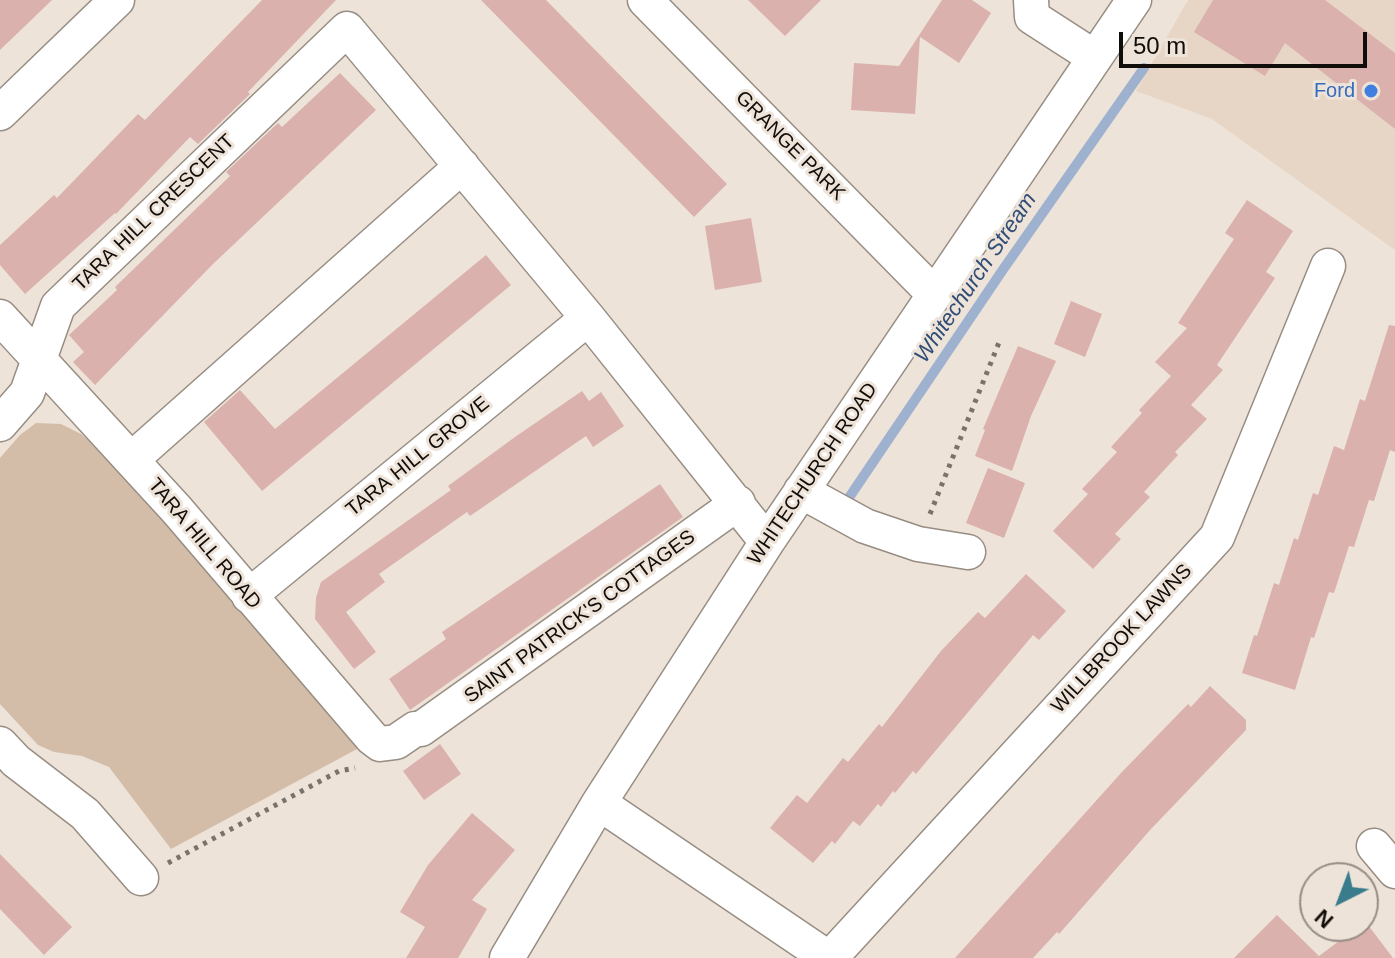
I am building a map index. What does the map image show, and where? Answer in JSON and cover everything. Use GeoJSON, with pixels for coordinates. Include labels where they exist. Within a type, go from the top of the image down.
{"type":"FeatureCollection","features":[{"type":"Feature","properties":{"kind":"street"},"geometry":{"type":"LineString","coordinates":[[0,113],[117,0]]}},
{"type":"Feature","properties":{"kind":"street"},"geometry":{"type":"LineString","coordinates":[[1031,0],[1032,17],[1094,57]]}},
{"type":"Feature","properties":{"kind":"street","name":"WHITECHURCH ROAD"},"geometry":{"type":"LineString","coordinates":[[507,958],[599,803],[767,542],[1134,0]]}},
{"type":"Feature","properties":{"kind":"street","name":"GRANGE PARK"},"geometry":{"type":"LineString","coordinates":[[661,6],[934,294]]}},
{"type":"Feature","properties":{"kind":"street","name":"TARA HILL CRESCENT"},"geometry":{"type":"LineString","coordinates":[[0,424],[27,393],[58,306],[347,29],[462,166]]}},
{"type":"Feature","properties":{"kind":"street"},"geometry":{"type":"LineString","coordinates":[[131,460],[462,166],[767,542]]}},
{"type":"Feature","properties":{"kind":"street","name":"WILLBROOK LAWNS"},"geometry":{"type":"LineString","coordinates":[[599,803],[829,958],[1217,537],[1328,266]]}},
{"type":"Feature","properties":{"kind":"street","name":"TARA HILL ROAD"},"geometry":{"type":"LineString","coordinates":[[0,317],[177,510],[372,738],[380,744],[396,742],[418,729]]}},
{"type":"Feature","properties":{"kind":"street","name":"TARA HILL GROVE"},"geometry":{"type":"LineString","coordinates":[[249,596],[588,318]]}},
{"type":"Feature","properties":{"kind":"street"},"geometry":{"type":"LineString","coordinates":[[801,491],[865,526],[918,544],[968,552]]}},
{"type":"Feature","properties":{"kind":"street","name":"SAINT PATRICK'S COTTAGES"},"geometry":{"type":"LineString","coordinates":[[418,729],[738,503]]}},
{"type":"Feature","properties":{"kind":"street"},"geometry":{"type":"LineString","coordinates":[[0,744],[16,761],[85,814],[141,878]]}},
{"type":"Feature","properties":{"kind":"path"},"geometry":{"type":"LineString","coordinates":[[918,544],[1000,340]]}},
{"type":"Feature","properties":{"kind":"path"},"geometry":{"type":"LineString","coordinates":[[141,878],[339,771],[368,765]]}},
{"type":"Feature","properties":{"kind":"shaded area"},"geometry":{"type":"Polygon","coordinates":[[[1188,0],[1395,0],[1395,250],[1212,119],[1136,91],[1188,0]]]}},
{"type":"Feature","properties":{"kind":"shaded area"},"geometry":{"type":"Polygon","coordinates":[[[36,423],[61,424],[81,434],[99,449],[372,741],[171,849],[109,767],[82,756],[54,752],[38,745],[0,704],[0,458],[20,435],[36,423]]]}},
{"type":"Feature","properties":{"kind":"building"},"geometry":{"type":"Polygon","coordinates":[[[0,0],[52,0],[0,50],[0,0]]]}},
{"type":"Feature","properties":{"kind":"building"},"geometry":{"type":"Polygon","coordinates":[[[262,0],[336,0],[248,92],[250,94],[198,144],[190,137],[116,214],[25,294],[0,265],[0,245],[54,195],[57,198],[138,114],[145,120],[262,0]]]}},
{"type":"Feature","properties":{"kind":"building"},"geometry":{"type":"Polygon","coordinates":[[[481,0],[546,0],[727,184],[694,217],[481,0]]]}},
{"type":"Feature","properties":{"kind":"building"},"geometry":{"type":"Polygon","coordinates":[[[748,0],[821,0],[785,36],[748,0]]]}},
{"type":"Feature","properties":{"kind":"building"},"geometry":{"type":"Polygon","coordinates":[[[942,0],[972,0],[991,13],[959,63],[920,37],[915,114],[851,110],[854,63],[899,66],[942,0]]]}},
{"type":"Feature","properties":{"kind":"building"},"geometry":{"type":"Polygon","coordinates":[[[1213,0],[1325,0],[1395,53],[1395,129],[1285,43],[1265,76],[1194,32],[1213,0]]]}},
{"type":"Feature","properties":{"kind":"building"},"geometry":{"type":"Polygon","coordinates":[[[340,73],[376,110],[213,264],[95,385],[73,362],[84,352],[69,335],[230,176],[226,172],[278,123],[282,127],[340,73]]]}},
{"type":"Feature","properties":{"kind":"building"},"geometry":{"type":"Polygon","coordinates":[[[1247,200],[1293,231],[1266,272],[1275,278],[1217,365],[1223,370],[1191,405],[1207,419],[1175,452],[1178,455],[1144,492],[1150,497],[1115,534],[1121,539],[1093,569],[1053,531],[1088,494],[1082,489],[1117,452],[1111,447],[1142,413],[1139,410],[1171,376],[1155,362],[1187,328],[1178,323],[1234,239],[1225,233],[1247,200]]]}},
{"type":"Feature","properties":{"kind":"building"},"geometry":{"type":"Polygon","coordinates":[[[751,218],[762,282],[715,290],[705,226],[751,218]]]}},
{"type":"Feature","properties":{"kind":"building"},"geometry":{"type":"Polygon","coordinates":[[[486,255],[511,285],[262,491],[204,422],[240,390],[275,429],[486,255]]]}},
{"type":"Feature","properties":{"kind":"building"},"geometry":{"type":"Polygon","coordinates":[[[1071,301],[1102,314],[1085,357],[1054,344],[1071,301]]]}},
{"type":"Feature","properties":{"kind":"building"},"geometry":{"type":"Polygon","coordinates":[[[1389,325],[1395,326],[1395,452],[1390,450],[1374,501],[1369,500],[1354,547],[1349,546],[1334,593],[1329,592],[1295,690],[1242,673],[1274,583],[1279,585],[1294,538],[1298,540],[1313,493],[1318,495],[1334,446],[1344,450],[1360,399],[1365,401],[1389,325]]]}},
{"type":"Feature","properties":{"kind":"building"},"geometry":{"type":"Polygon","coordinates":[[[1018,346],[1056,361],[1031,416],[1012,471],[975,456],[1018,346]]]}},
{"type":"Feature","properties":{"kind":"building"},"geometry":{"type":"Polygon","coordinates":[[[582,391],[589,401],[601,392],[624,426],[593,447],[586,436],[470,516],[467,512],[379,574],[385,582],[346,612],[376,652],[354,669],[315,619],[321,582],[451,490],[448,486],[582,391]]]}},
{"type":"Feature","properties":{"kind":"building"},"geometry":{"type":"Polygon","coordinates":[[[988,468],[1025,483],[1004,538],[966,523],[988,468]]]}},
{"type":"Feature","properties":{"kind":"building"},"geometry":{"type":"Polygon","coordinates":[[[660,484],[683,517],[410,710],[389,679],[446,639],[442,632],[660,484]]]}},
{"type":"Feature","properties":{"kind":"building"},"geometry":{"type":"Polygon","coordinates":[[[1026,574],[1066,611],[1039,640],[1033,635],[916,774],[913,771],[860,826],[853,821],[835,844],[832,841],[813,863],[770,828],[797,795],[807,803],[843,758],[848,762],[879,724],[882,727],[941,651],[978,612],[985,618],[1026,574]]]}},
{"type":"Feature","properties":{"kind":"building"},"geometry":{"type":"Polygon","coordinates":[[[1210,686],[1246,720],[1246,730],[1151,829],[1059,934],[1057,932],[1033,958],[955,958],[1121,773],[1188,704],[1191,707],[1210,686]]]}},
{"type":"Feature","properties":{"kind":"building"},"geometry":{"type":"Polygon","coordinates":[[[440,744],[461,774],[424,800],[403,771],[440,744]]]}},
{"type":"Feature","properties":{"kind":"building"},"geometry":{"type":"Polygon","coordinates":[[[472,813],[515,850],[472,900],[487,909],[458,958],[406,958],[425,927],[400,912],[428,865],[472,813]]]}},
{"type":"Feature","properties":{"kind":"building"},"geometry":{"type":"Polygon","coordinates":[[[0,854],[72,927],[44,955],[0,909],[0,854]]]}},
{"type":"Feature","properties":{"kind":"building"},"geometry":{"type":"Polygon","coordinates":[[[1277,915],[1299,936],[1299,942],[1305,942],[1319,956],[1338,942],[1379,942],[1379,940],[1393,958],[1234,958],[1277,915]]]}},
{"type":"Feature","properties":{"kind":"waterway","name":"Whitechurch Stream"},"geometry":{"type":"LineString","coordinates":[[842,508],[1144,68]]}},
{"type":"Feature","properties":{"kind":"place","name":"Ford"},"geometry":{"type":"Point","coordinates":[1371,91]}}]}
